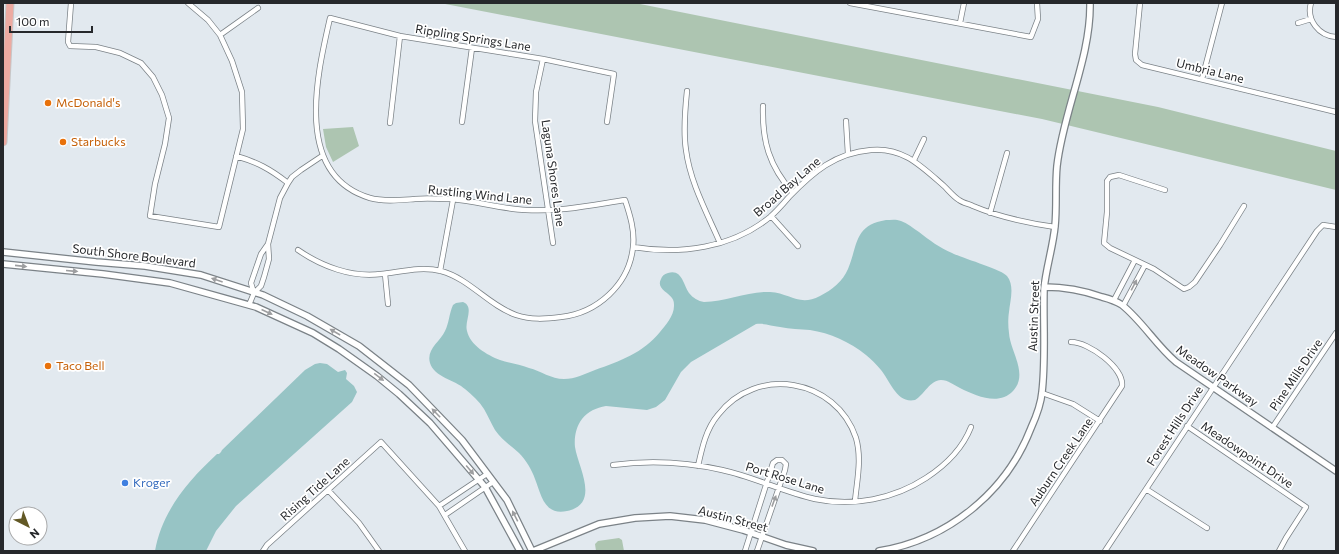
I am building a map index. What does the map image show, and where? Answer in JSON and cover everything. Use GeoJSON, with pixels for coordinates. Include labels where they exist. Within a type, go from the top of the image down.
{"type":"FeatureCollection","features":[{"type":"Feature","properties":{"kind":"main road"},"geometry":{"type":"LineString","coordinates":[[3,142],[10,3]]}},
{"type":"Feature","properties":{"kind":"street"},"geometry":{"type":"LineString","coordinates":[[71,3],[68,42],[70,46],[96,47],[120,53],[141,63],[153,77],[162,95],[169,118],[150,216],[219,227],[243,129],[242,92],[232,61],[220,36],[208,20],[188,3]]}},
{"type":"Feature","properties":{"kind":"street"},"geometry":{"type":"LineString","coordinates":[[850,3],[1032,37],[1038,19],[1037,3]]}},
{"type":"Feature","properties":{"kind":"street"},"geometry":{"type":"LineString","coordinates":[[960,23],[964,3]]}},
{"type":"Feature","properties":{"kind":"street","name":"Austin Street"},"geometry":{"type":"LineString","coordinates":[[879,551],[909,544],[925,538],[946,527],[982,501],[996,487],[1011,467],[1027,438],[1035,418],[1042,393],[1044,287],[1055,227],[1057,165],[1083,54],[1088,29],[1090,3]]}},
{"type":"Feature","properties":{"kind":"street","name":"Umbria Lane"},"geometry":{"type":"LineString","coordinates":[[1140,3],[1135,49],[1136,60],[1142,65],[1336,112]]}},
{"type":"Feature","properties":{"kind":"street"},"geometry":{"type":"LineString","coordinates":[[1202,79],[1222,3]]}},
{"type":"Feature","properties":{"kind":"street"},"geometry":{"type":"LineString","coordinates":[[1311,3],[1309,13],[1314,25],[1324,34],[1330,37],[1336,37]]}},
{"type":"Feature","properties":{"kind":"street"},"geometry":{"type":"LineString","coordinates":[[886,10],[887,4]]}},
{"type":"Feature","properties":{"kind":"street"},"geometry":{"type":"LineString","coordinates":[[220,36],[258,8]]}},
{"type":"Feature","properties":{"kind":"street","name":"Rippling Springs Lane"},"geometry":{"type":"LineString","coordinates":[[330,18],[400,36],[543,59],[614,74],[607,122]]}},
{"type":"Feature","properties":{"kind":"street","name":"Rustling Wind Lane"},"geometry":{"type":"LineString","coordinates":[[330,18],[321,57],[316,104],[317,140],[322,156],[332,172],[350,188],[369,198],[400,200],[453,200],[508,209],[567,209],[625,200],[633,231],[633,247]]}},
{"type":"Feature","properties":{"kind":"street"},"geometry":{"type":"LineString","coordinates":[[1298,24],[1311,19]]}},
{"type":"Feature","properties":{"kind":"street"},"geometry":{"type":"LineString","coordinates":[[390,123],[400,36]]}},
{"type":"Feature","properties":{"kind":"street"},"geometry":{"type":"LineString","coordinates":[[462,122],[472,48]]}},
{"type":"Feature","properties":{"kind":"street","name":"Laguna Shores Lane"},"geometry":{"type":"LineString","coordinates":[[543,59],[536,92],[535,121],[553,242]]}},
{"type":"Feature","properties":{"kind":"street"},"geometry":{"type":"LineString","coordinates":[[687,91],[685,115],[686,150],[692,174],[700,196],[720,243]]}},
{"type":"Feature","properties":{"kind":"street"},"geometry":{"type":"LineString","coordinates":[[763,106],[764,138],[768,154],[782,180],[794,193]]}},
{"type":"Feature","properties":{"kind":"street"},"geometry":{"type":"LineString","coordinates":[[846,121],[848,154]]}},
{"type":"Feature","properties":{"kind":"street"},"geometry":{"type":"LineString","coordinates":[[914,160],[924,138]]}},
{"type":"Feature","properties":{"kind":"street","name":"Broad Bay Lane"},"geometry":{"type":"LineString","coordinates":[[633,247],[670,251],[701,248],[720,243],[751,229],[771,216],[822,167],[848,154],[871,150],[889,150],[914,160],[959,200],[990,213],[1055,227]]}},
{"type":"Feature","properties":{"kind":"street"},"geometry":{"type":"LineString","coordinates":[[990,213],[1007,153]]}},
{"type":"Feature","properties":{"kind":"street"},"geometry":{"type":"LineString","coordinates":[[236,156],[256,162],[272,170],[288,183]]}},
{"type":"Feature","properties":{"kind":"street"},"geometry":{"type":"LineString","coordinates":[[249,305],[254,293],[261,286],[269,259],[268,244],[280,198],[288,183],[301,170],[322,156]]}},
{"type":"Feature","properties":{"kind":"street"},"geometry":{"type":"LineString","coordinates":[[1165,190],[1119,175],[1110,176],[1107,181],[1107,212],[1104,243],[1110,248],[1145,264],[1184,289],[1195,282],[1244,206]]}},
{"type":"Feature","properties":{"kind":"street"},"geometry":{"type":"LineString","coordinates":[[440,271],[453,200]]}},
{"type":"Feature","properties":{"kind":"street"},"geometry":{"type":"LineString","coordinates":[[771,216],[798,246]]}},
{"type":"Feature","properties":{"kind":"street","name":"Forest Hills Drive"},"geometry":{"type":"LineString","coordinates":[[1107,550],[1317,230],[1323,225],[1336,227]]}},
{"type":"Feature","properties":{"kind":"street"},"geometry":{"type":"LineString","coordinates":[[254,293],[251,283],[261,254],[268,244]]}},
{"type":"Feature","properties":{"kind":"street"},"geometry":{"type":"LineString","coordinates":[[298,250],[308,257],[344,272],[367,275],[420,270],[440,271],[462,279],[495,304],[515,315],[535,319],[563,317],[583,312],[593,308],[603,301],[620,281],[627,269],[633,247]]}},
{"type":"Feature","properties":{"kind":"street","name":"South Shore Boulevard"},"geometry":{"type":"LineString","coordinates":[[6,253],[145,266],[201,275],[263,295],[307,316],[359,346],[403,380],[462,440],[507,500],[532,551]]}},
{"type":"Feature","properties":{"kind":"street"},"geometry":{"type":"LineString","coordinates":[[1114,300],[1135,260]]}},
{"type":"Feature","properties":{"kind":"street"},"geometry":{"type":"LineString","coordinates":[[95,273],[96,262]]}},
{"type":"Feature","properties":{"kind":"street","name":"South Shore Boulevard"},"geometry":{"type":"LineString","coordinates":[[5,264],[95,273],[170,283],[249,305],[313,333],[339,349],[377,376],[430,423],[485,487],[520,551]]}},
{"type":"Feature","properties":{"kind":"street"},"geometry":{"type":"LineString","coordinates":[[1123,306],[1145,264]]}},
{"type":"Feature","properties":{"kind":"street"},"geometry":{"type":"LineString","coordinates":[[385,274],[388,304]]}},
{"type":"Feature","properties":{"kind":"street","name":"Meadow Parkway"},"geometry":{"type":"LineString","coordinates":[[1044,287],[1064,287],[1084,290],[1114,300],[1123,306],[1148,332],[1164,352],[1272,428],[1335,468]]}},
{"type":"Feature","properties":{"kind":"street","name":"Pine Mills Drive"},"geometry":{"type":"LineString","coordinates":[[1272,428],[1336,333]]}},
{"type":"Feature","properties":{"kind":"street","name":"Auburn Creek Lane"},"geometry":{"type":"LineString","coordinates":[[1013,551],[1120,391],[1122,382],[1119,376],[1100,354],[1078,342],[1071,342]]}},
{"type":"Feature","properties":{"kind":"street"},"geometry":{"type":"LineString","coordinates":[[698,466],[702,448],[711,426],[718,414],[734,399],[753,388],[766,385],[779,383],[801,386],[817,392],[829,400],[842,412],[853,430],[859,455],[859,469],[855,501]]}},
{"type":"Feature","properties":{"kind":"street"},"geometry":{"type":"LineString","coordinates":[[1042,393],[1073,404],[1100,421]]}},
{"type":"Feature","properties":{"kind":"street","name":"Meadowpoint Drive"},"geometry":{"type":"LineString","coordinates":[[1187,426],[1306,507],[1279,551]]}},
{"type":"Feature","properties":{"kind":"street","name":"Port Rose Lane"},"geometry":{"type":"LineString","coordinates":[[614,465],[657,462],[698,466],[724,470],[816,499],[834,502],[855,501],[893,495],[920,482],[940,468],[961,447],[972,427]]}},
{"type":"Feature","properties":{"kind":"street","name":"Rising Tide Lane"},"geometry":{"type":"LineString","coordinates":[[263,551],[267,545],[381,442],[439,506]]}},
{"type":"Feature","properties":{"kind":"street"},"geometry":{"type":"LineString","coordinates":[[745,551],[773,463],[777,460],[782,460],[785,462],[786,467],[757,551]]}},
{"type":"Feature","properties":{"kind":"street"},"geometry":{"type":"LineString","coordinates":[[465,551],[439,506],[487,474]]}},
{"type":"Feature","properties":{"kind":"street"},"geometry":{"type":"LineString","coordinates":[[445,515],[493,482]]}},
{"type":"Feature","properties":{"kind":"street"},"geometry":{"type":"LineString","coordinates":[[1146,489],[1207,528]]}},
{"type":"Feature","properties":{"kind":"street"},"geometry":{"type":"LineString","coordinates":[[328,490],[359,523],[379,551]]}},
{"type":"Feature","properties":{"kind":"street","name":"Austin Street"},"geometry":{"type":"LineString","coordinates":[[532,551],[599,524],[635,518],[670,516],[705,520],[751,533],[786,546],[813,551]]}},
{"type":"Feature","properties":{"kind":"green space"},"geometry":{"type":"Polygon","coordinates":[[[440,3],[635,3],[1158,107],[1336,151],[1336,190],[1042,119],[440,3]]]}},
{"type":"Feature","properties":{"kind":"green space"},"geometry":{"type":"Polygon","coordinates":[[[353,127],[359,146],[333,162],[326,147],[323,129],[353,127]]]}},
{"type":"Feature","properties":{"kind":"green space"},"geometry":{"type":"Polygon","coordinates":[[[619,538],[622,540],[624,551],[596,551],[595,544],[598,541],[619,538]]]}},
{"type":"Feature","properties":{"kind":"water"},"geometry":{"type":"Polygon","coordinates":[[[886,220],[897,220],[903,222],[943,249],[1004,273],[1007,276],[1011,284],[1011,298],[1008,317],[1010,340],[1019,370],[1019,377],[1013,391],[1007,396],[994,399],[987,398],[973,394],[949,382],[941,380],[930,385],[915,400],[903,399],[895,391],[881,370],[872,360],[847,342],[817,331],[756,324],[691,362],[681,372],[665,400],[656,407],[647,410],[606,406],[592,410],[584,416],[575,436],[575,447],[585,484],[583,501],[577,507],[559,512],[548,507],[526,462],[519,453],[498,434],[480,403],[461,386],[436,372],[430,363],[430,354],[445,331],[453,305],[463,302],[468,307],[469,311],[466,327],[467,331],[472,341],[480,349],[500,360],[526,367],[555,378],[568,379],[580,376],[639,351],[646,346],[667,324],[674,310],[674,302],[660,285],[663,275],[673,272],[676,273],[682,278],[691,295],[694,298],[704,302],[712,302],[762,292],[777,293],[800,300],[813,299],[829,291],[837,285],[843,277],[848,269],[856,244],[863,231],[868,226],[886,220]]]}},
{"type":"Feature","properties":{"kind":"water"},"geometry":{"type":"Polygon","coordinates":[[[315,364],[327,364],[338,372],[345,370],[347,373],[346,379],[354,386],[357,392],[352,402],[236,506],[216,531],[206,551],[155,551],[158,536],[170,510],[186,486],[217,454],[219,454],[305,370],[315,364]]]}},
{"type":"Feature","properties":{"kind":"place","name":"McDonald's"},"geometry":{"type":"Point","coordinates":[48,103]}},
{"type":"Feature","properties":{"kind":"place","name":"Starbucks"},"geometry":{"type":"Point","coordinates":[63,142]}},
{"type":"Feature","properties":{"kind":"place","name":"Taco Bell"},"geometry":{"type":"Point","coordinates":[48,366]}},
{"type":"Feature","properties":{"kind":"place","name":"Kroger"},"geometry":{"type":"Point","coordinates":[125,483]}}]}
